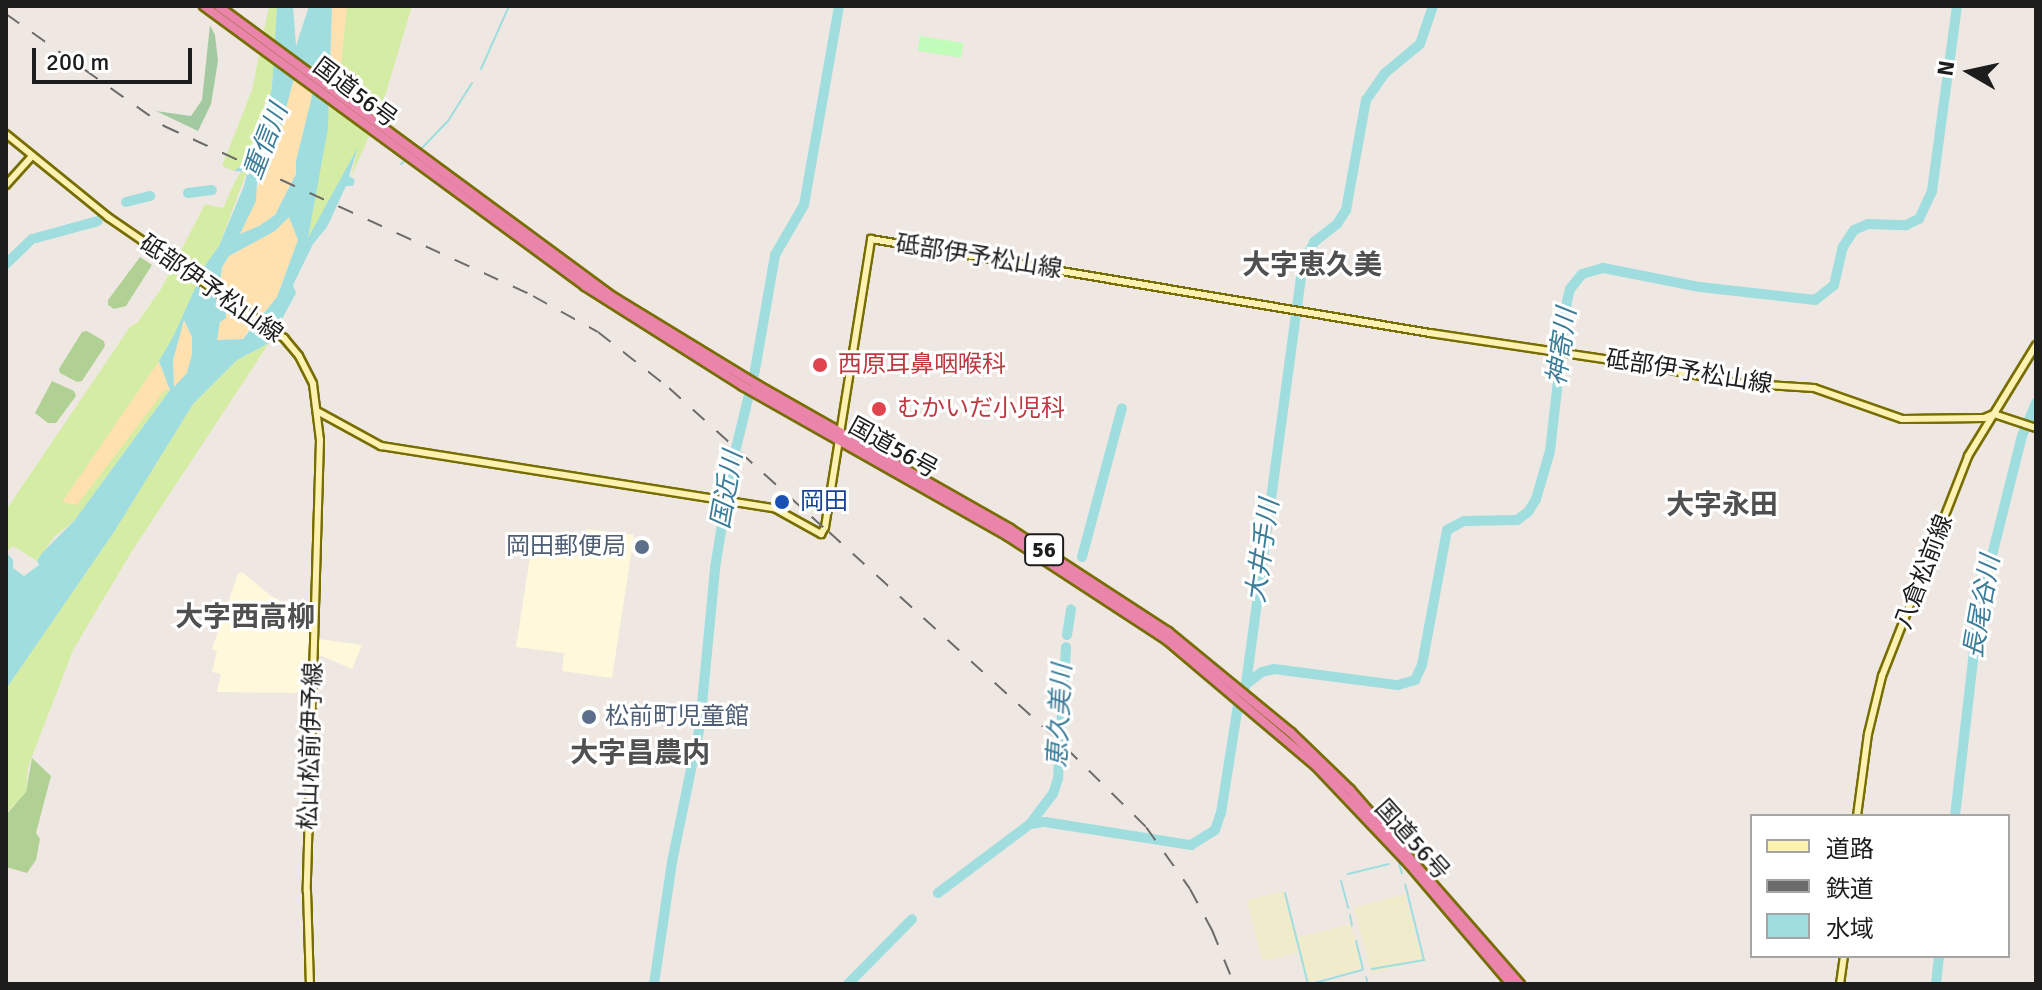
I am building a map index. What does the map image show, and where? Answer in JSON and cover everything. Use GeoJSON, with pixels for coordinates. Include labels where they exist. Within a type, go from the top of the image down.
{"type":"FeatureCollection","features":[{"type":"Feature","properties":{"kind":"highway","name":"国道56号"},"geometry":{"type":"LineString","coordinates":[[204,6],[245,30]]}},
{"type":"Feature","properties":{"kind":"highway","name":"国道56号"},"geometry":{"type":"LineString","coordinates":[[218,6],[245,30],[392,140],[588,280],[744,382],[1099,584],[1168,632],[1350,790],[1520,984]]}},
{"type":"Feature","properties":{"kind":"highway","name":"国道56号"},"geometry":{"type":"LineString","coordinates":[[1246,699],[1388,841],[1511,984]]}},
{"type":"Feature","properties":{"kind":"main road"},"geometry":{"type":"LineString","coordinates":[[6,134],[31,157],[6,185]]}},
{"type":"Feature","properties":{"kind":"main road","name":"砥部伊予松山線"},"geometry":{"type":"LineString","coordinates":[[31,157],[145,242],[284,338],[307,369],[319,412],[381,446],[774,508],[821,534],[825,527],[871,239],[1758,386],[1814,388],[1902,419],[1984,418],[1994,414],[2034,428]]}},
{"type":"Feature","properties":{"kind":"main road","name":"八倉松前線"},"geometry":{"type":"LineString","coordinates":[[1857,814],[1870,725],[1882,676],[1963,466],[2036,345]]}},
{"type":"Feature","properties":{"kind":"main road","name":"松山松前伊予線"},"geometry":{"type":"LineString","coordinates":[[310,984],[307,891],[319,412]]}},
{"type":"Feature","properties":{"kind":"main road"},"geometry":{"type":"LineString","coordinates":[[1840,984],[1844,958]]}},
{"type":"Feature","properties":{"kind":"shaded area"},"geometry":{"type":"Polygon","coordinates":[[[586,529],[634,535],[612,678],[562,671],[564,653],[516,647],[533,538],[583,546],[586,529]]]}},
{"type":"Feature","properties":{"kind":"shaded area"},"geometry":{"type":"Polygon","coordinates":[[[242,572],[271,596],[310,616],[308,693],[217,692],[221,674],[212,672],[217,651],[212,649],[238,574],[242,572]]]}},
{"type":"Feature","properties":{"kind":"shaded area"},"geometry":{"type":"Polygon","coordinates":[[[319,639],[362,645],[352,669],[317,654],[319,639]]]}},
{"type":"Feature","properties":{"kind":"shaded area"},"geometry":{"type":"Polygon","coordinates":[[[1284,891],[1299,952],[1262,961],[1247,900],[1284,891]]]}},
{"type":"Feature","properties":{"kind":"shaded area"},"geometry":{"type":"Polygon","coordinates":[[[1405,894],[1423,960],[1371,973],[1354,908],[1405,894]]]}},
{"type":"Feature","properties":{"kind":"shaded area"},"geometry":{"type":"Polygon","coordinates":[[[1351,924],[1362,969],[1308,982],[1297,938],[1351,924]]]}},
{"type":"Feature","properties":{"kind":"green space"},"geometry":{"type":"Polygon","coordinates":[[[269,6],[277,6],[272,87],[262,137],[253,157],[234,171],[222,166],[252,90],[269,6]]]}},
{"type":"Feature","properties":{"kind":"green space"},"geometry":{"type":"Polygon","coordinates":[[[347,6],[412,6],[381,109],[351,177],[357,150],[308,240],[329,109],[339,81],[347,6]]]}},
{"type":"Feature","properties":{"kind":"green space"},"geometry":{"type":"Polygon","coordinates":[[[210,25],[215,35],[218,61],[211,104],[198,131],[156,111],[191,116],[202,100],[210,25]]]}},
{"type":"Feature","properties":{"kind":"green space"},"geometry":{"type":"Polygon","coordinates":[[[920,36],[963,43],[961,58],[918,51],[920,36]]]}},
{"type":"Feature","properties":{"kind":"green space"},"geometry":{"type":"Polygon","coordinates":[[[247,171],[219,246],[206,264],[175,335],[159,361],[170,390],[74,521],[54,537],[37,561],[13,546],[6,552],[6,510],[130,327],[137,323],[161,289],[205,204],[223,208],[240,173],[247,171]]]}},
{"type":"Feature","properties":{"kind":"green space"},"geometry":{"type":"Polygon","coordinates":[[[140,257],[152,265],[126,306],[114,309],[108,305],[108,300],[140,257]]]}},
{"type":"Feature","properties":{"kind":"green space"},"geometry":{"type":"Polygon","coordinates":[[[87,331],[104,341],[105,346],[82,381],[77,382],[60,373],[59,369],[82,332],[87,331]]]}},
{"type":"Feature","properties":{"kind":"green space"},"geometry":{"type":"Polygon","coordinates":[[[269,343],[132,551],[73,650],[28,767],[26,792],[6,814],[6,689],[114,532],[193,404],[237,360],[269,343]]]}},
{"type":"Feature","properties":{"kind":"green space"},"geometry":{"type":"Polygon","coordinates":[[[52,381],[74,391],[76,396],[56,423],[48,423],[35,413],[52,381]]]}},
{"type":"Feature","properties":{"kind":"green space"},"geometry":{"type":"Polygon","coordinates":[[[32,758],[51,776],[36,833],[40,839],[36,860],[27,873],[6,867],[6,815],[26,792],[32,758]]]}},
{"type":"Feature","properties":{"kind":"sand"},"geometry":{"type":"Polygon","coordinates":[[[332,6],[347,6],[339,81],[329,109],[332,6]]]}},
{"type":"Feature","properties":{"kind":"sand"},"geometry":{"type":"Polygon","coordinates":[[[298,62],[317,76],[296,161],[296,173],[275,215],[239,234],[280,131],[298,62]]]}},
{"type":"Feature","properties":{"kind":"sand"},"geometry":{"type":"Polygon","coordinates":[[[289,217],[298,240],[277,297],[242,339],[216,340],[220,322],[218,302],[222,268],[229,256],[274,231],[289,217]]]}},
{"type":"Feature","properties":{"kind":"sand"},"geometry":{"type":"Polygon","coordinates":[[[183,319],[192,337],[192,354],[187,373],[174,388],[173,360],[183,319]]]}},
{"type":"Feature","properties":{"kind":"sand"},"geometry":{"type":"Polygon","coordinates":[[[159,361],[170,390],[165,390],[77,505],[62,502],[159,361]]]}},
{"type":"Feature","properties":{"kind":"water","name":"重信川"},"geometry":{"type":"Polygon","coordinates":[[[277,6],[293,6],[296,46],[309,6],[332,6],[328,128],[308,238],[358,147],[349,176],[355,180],[353,186],[346,186],[327,227],[313,244],[293,285],[296,293],[269,343],[237,360],[193,404],[114,532],[6,689],[6,552],[13,560],[13,568],[24,576],[39,565],[37,561],[42,553],[74,521],[170,390],[159,361],[206,264],[219,246],[244,186],[247,172],[234,171],[253,157],[262,137],[272,87],[277,6]],[[298,63],[280,131],[257,183],[256,201],[240,234],[275,215],[296,174],[296,161],[317,76],[298,63]],[[289,217],[275,231],[229,256],[222,267],[218,302],[225,301],[226,318],[220,322],[217,340],[243,339],[277,297],[298,240],[289,217]],[[184,320],[173,360],[174,387],[187,373],[192,354],[192,337],[184,320]]]}},
{"type":"Feature","properties":{"kind":"waterway"},"geometry":{"type":"LineString","coordinates":[[481,69],[509,6]]}},
{"type":"Feature","properties":{"kind":"waterway","name":"国近川"},"geometry":{"type":"LineString","coordinates":[[654,984],[672,862],[700,725],[715,568],[731,469],[755,370],[775,255],[804,205],[839,6]]}},
{"type":"Feature","properties":{"kind":"waterway","name":"大井手川"},"geometry":{"type":"LineString","coordinates":[[938,893],[1030,824],[1045,822],[1191,845],[1215,830],[1221,813],[1238,706],[1246,684],[1303,264],[1314,242],[1337,224],[1346,210],[1366,100],[1384,74],[1420,44],[1433,6]]}},
{"type":"Feature","properties":{"kind":"waterway","name":"神寄川"},"geometry":{"type":"LineString","coordinates":[[1246,684],[1262,672],[1274,669],[1398,685],[1415,680],[1422,665],[1447,530],[1464,521],[1517,520],[1528,512],[1536,499],[1550,451],[1567,301],[1570,289],[1582,274],[1603,268],[1700,287],[1815,300],[1834,285],[1843,247],[1854,230],[1868,224],[1906,225],[1919,219],[1932,191],[1957,6]]}},
{"type":"Feature","properties":{"kind":"waterway"},"geometry":{"type":"LineString","coordinates":[[419,151],[448,121],[472,83]]}},
{"type":"Feature","properties":{"kind":"waterway"},"geometry":{"type":"LineString","coordinates":[[401,164],[407,159]]}},
{"type":"Feature","properties":{"kind":"waterway"},"geometry":{"type":"LineString","coordinates":[[188,193],[212,190]]}},
{"type":"Feature","properties":{"kind":"waterway"},"geometry":{"type":"LineString","coordinates":[[126,202],[150,196]]}},
{"type":"Feature","properties":{"kind":"waterway"},"geometry":{"type":"LineString","coordinates":[[36,238],[98,221]]}},
{"type":"Feature","properties":{"kind":"waterway"},"geometry":{"type":"LineString","coordinates":[[6,264],[32,239]]}},
{"type":"Feature","properties":{"kind":"waterway","name":"長尾谷川"},"geometry":{"type":"LineString","coordinates":[[1955,814],[1979,607],[2022,436],[2036,403]]}},
{"type":"Feature","properties":{"kind":"waterway","name":"恵久美川"},"geometry":{"type":"LineString","coordinates":[[1082,557],[1122,408]]}},
{"type":"Feature","properties":{"kind":"waterway","name":"恵久美川"},"geometry":{"type":"LineString","coordinates":[[1067,635],[1071,609]]}},
{"type":"Feature","properties":{"kind":"waterway","name":"恵久美川"},"geometry":{"type":"LineString","coordinates":[[1030,824],[1053,794],[1058,779],[1066,647]]}},
{"type":"Feature","properties":{"kind":"waterway"},"geometry":{"type":"LineString","coordinates":[[1399,863],[1402,874]]}},
{"type":"Feature","properties":{"kind":"waterway"},"geometry":{"type":"LineString","coordinates":[[1348,874],[1389,864]]}},
{"type":"Feature","properties":{"kind":"waterway"},"geometry":{"type":"LineString","coordinates":[[1341,881],[1348,908]]}},
{"type":"Feature","properties":{"kind":"waterway"},"geometry":{"type":"LineString","coordinates":[[1372,969],[1424,960],[1405,884]]}},
{"type":"Feature","properties":{"kind":"waterway"},"geometry":{"type":"LineString","coordinates":[[1285,893],[1308,984]]}},
{"type":"Feature","properties":{"kind":"waterway"},"geometry":{"type":"LineString","coordinates":[[1350,915],[1352,926]]}},
{"type":"Feature","properties":{"kind":"waterway","name":"大井手川"},"geometry":{"type":"LineString","coordinates":[[848,984],[912,919]]}},
{"type":"Feature","properties":{"kind":"waterway"},"geometry":{"type":"LineString","coordinates":[[1356,941],[1363,969]]}},
{"type":"Feature","properties":{"kind":"waterway","name":"長尾谷川"},"geometry":{"type":"LineString","coordinates":[[1936,984],[1939,958]]}},
{"type":"Feature","properties":{"kind":"waterway"},"geometry":{"type":"LineString","coordinates":[[1311,984],[1362,970]]}},
{"type":"Feature","properties":{"kind":"waterway"},"geometry":{"type":"LineString","coordinates":[[1366,977],[1368,984]]}},
{"type":"Feature","properties":{"kind":"railway"},"geometry":{"type":"LineString","coordinates":[[6,14],[164,126],[533,296],[598,332],[669,388],[834,537]]}},
{"type":"Feature","properties":{"kind":"railway"},"geometry":{"type":"LineString","coordinates":[[829,532],[1066,748],[1146,827],[1190,889],[1212,930],[1234,984]]}},
{"type":"Feature","properties":{"kind":"place","name":"西原耳鼻咽喉科"},"geometry":{"type":"Point","coordinates":[820,365]}},
{"type":"Feature","properties":{"kind":"place","name":"むかいだ小児科"},"geometry":{"type":"Point","coordinates":[879,409]}},
{"type":"Feature","properties":{"kind":"place","name":"岡田"},"geometry":{"type":"Point","coordinates":[782,502]}},
{"type":"Feature","properties":{"kind":"place","name":"岡田郵便局"},"geometry":{"type":"Point","coordinates":[642,547]}},
{"type":"Feature","properties":{"kind":"place","name":"松前町児童館"},"geometry":{"type":"Point","coordinates":[589,717]}},
{"type":"Feature","properties":{"kind":"district","name":"大字恵久美"},"geometry":{"type":"Point","coordinates":[1312,265]}},
{"type":"Feature","properties":{"kind":"district","name":"大字永田"},"geometry":{"type":"Point","coordinates":[1722,505]}},
{"type":"Feature","properties":{"kind":"district","name":"大字西高柳"},"geometry":{"type":"Point","coordinates":[245,617]}},
{"type":"Feature","properties":{"kind":"district","name":"大字昌農内"},"geometry":{"type":"Point","coordinates":[640,753]}}]}
